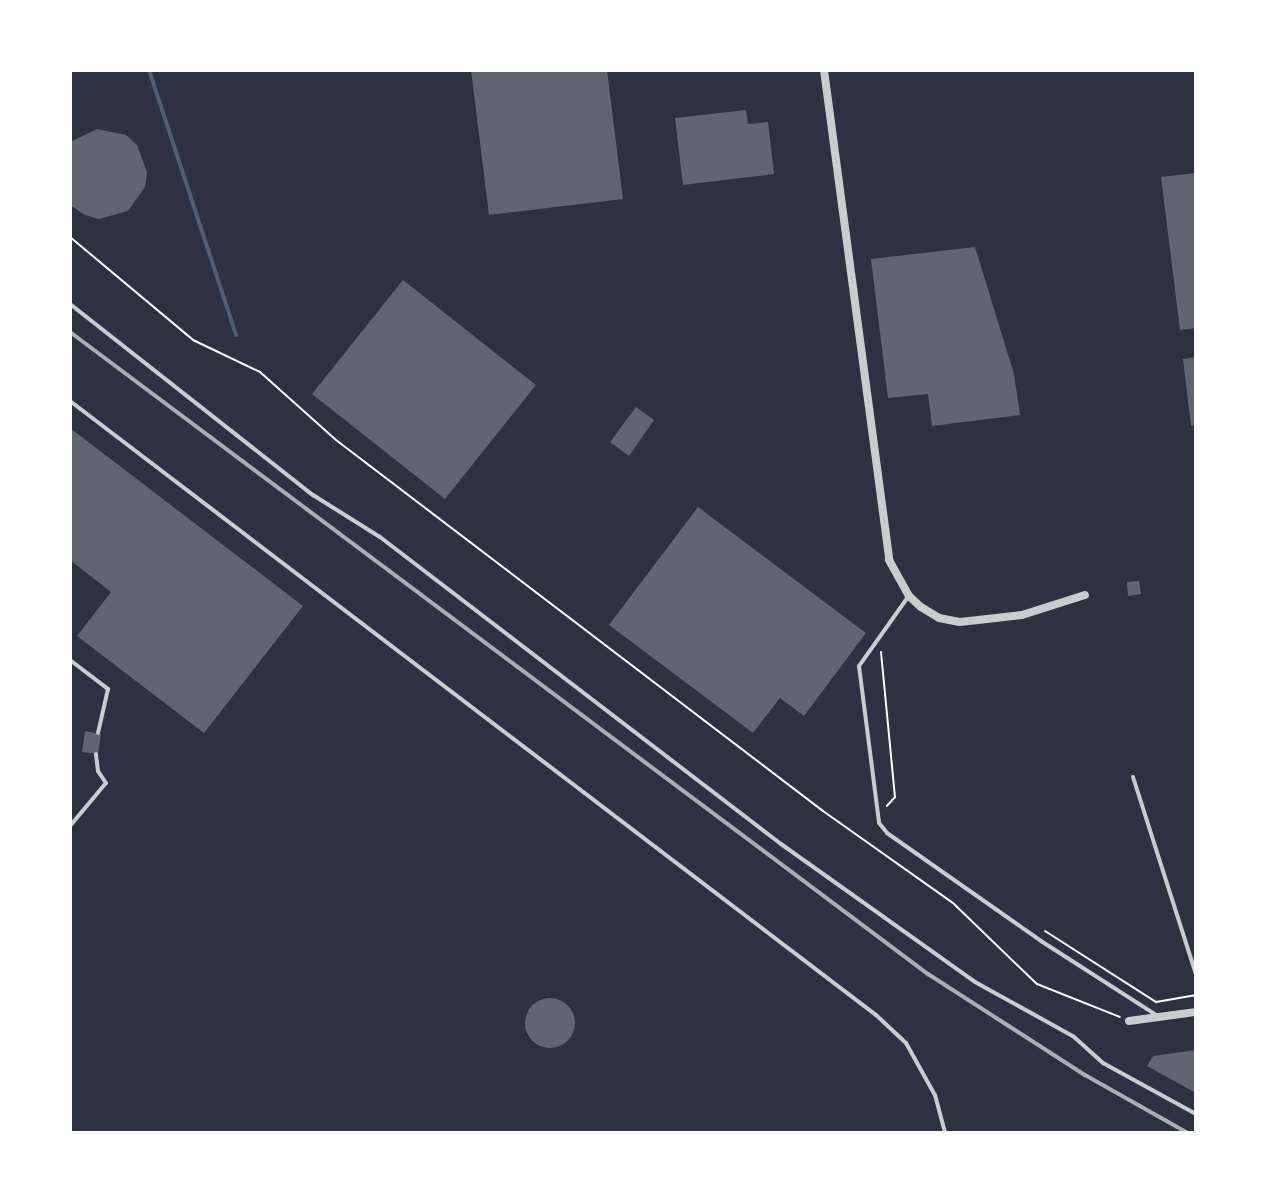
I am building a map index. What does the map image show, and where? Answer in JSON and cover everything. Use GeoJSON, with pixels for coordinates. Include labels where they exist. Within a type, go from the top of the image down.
{"type":"FeatureCollection","features":[{"type":"Feature","properties":{"kind":"street"},"geometry":{"type":"LineString","coordinates":[[824,70],[889,560],[909,596],[939,618],[960,622],[1022,615],[1085,595]]}},
{"type":"Feature","properties":{"kind":"street"},"geometry":{"type":"LineString","coordinates":[[1129,1021],[1196,1012]]}},
{"type":"Feature","properties":{"kind":"lane"},"geometry":{"type":"LineString","coordinates":[[70,304],[313,495],[392,547],[781,844],[975,982],[1073,1036],[1103,1063],[1196,1114]]}},
{"type":"Feature","properties":{"kind":"lane"},"geometry":{"type":"LineString","coordinates":[[70,401],[876,1015],[906,1043],[935,1095],[945,1133]]}},
{"type":"Feature","properties":{"kind":"lane"},"geometry":{"type":"LineString","coordinates":[[909,596],[859,666],[879,823],[887,833],[1041,941],[1160,1017]]}},
{"type":"Feature","properties":{"kind":"lane"},"geometry":{"type":"LineString","coordinates":[[70,660],[108,689],[98,733]]}},
{"type":"Feature","properties":{"kind":"lane"},"geometry":{"type":"LineString","coordinates":[[70,826],[106,783],[98,771],[96,754]]}},
{"type":"Feature","properties":{"kind":"lane"},"geometry":{"type":"LineString","coordinates":[[1133,777],[1196,975]]}},
{"type":"Feature","properties":{"kind":"lane"},"geometry":{"type":"LineString","coordinates":[[204,1133],[213,1133]]}},
{"type":"Feature","properties":{"kind":"path"},"geometry":{"type":"LineString","coordinates":[[70,237],[193,340],[260,372],[336,440],[823,811],[953,903],[1037,984],[1129,1021]]}},
{"type":"Feature","properties":{"kind":"path"},"geometry":{"type":"LineString","coordinates":[[881,650],[895,797],[886,809]]}},
{"type":"Feature","properties":{"kind":"path"},"geometry":{"type":"LineString","coordinates":[[1037,926],[1156,1002],[1196,995]]}},
{"type":"Feature","properties":{"kind":"building"},"geometry":{"type":"Polygon","coordinates":[[[471,70],[607,70],[623,199],[489,215],[471,70]]]}},
{"type":"Feature","properties":{"kind":"building"},"geometry":{"type":"Polygon","coordinates":[[[746,110],[748,124],[768,122],[774,174],[683,185],[675,118],[746,110]]]}},
{"type":"Feature","properties":{"kind":"building"},"geometry":{"type":"Polygon","coordinates":[[[97,129],[126,135],[137,145],[147,172],[145,187],[128,211],[99,219],[85,215],[70,205],[70,142],[97,129]]]}},
{"type":"Feature","properties":{"kind":"building"},"geometry":{"type":"Polygon","coordinates":[[[1196,173],[1196,328],[1180,330],[1161,177],[1196,173]]]}},
{"type":"Feature","properties":{"kind":"building"},"geometry":{"type":"Polygon","coordinates":[[[975,247],[1014,374],[1020,415],[932,426],[928,394],[888,398],[871,259],[975,247]]]}},
{"type":"Feature","properties":{"kind":"building"},"geometry":{"type":"Polygon","coordinates":[[[403,280],[536,385],[445,499],[312,394],[403,280]]]}},
{"type":"Feature","properties":{"kind":"building"},"geometry":{"type":"Polygon","coordinates":[[[1196,357],[1196,425],[1191,426],[1183,359],[1196,357]]]}},
{"type":"Feature","properties":{"kind":"building"},"geometry":{"type":"Polygon","coordinates":[[[636,407],[654,420],[629,456],[610,442],[636,407]]]}},
{"type":"Feature","properties":{"kind":"building"},"geometry":{"type":"Polygon","coordinates":[[[70,428],[303,606],[204,733],[77,636],[111,592],[70,560],[70,428]]]}},
{"type":"Feature","properties":{"kind":"building"},"geometry":{"type":"Polygon","coordinates":[[[698,507],[866,633],[804,716],[780,698],[753,733],[609,625],[698,507]]]}},
{"type":"Feature","properties":{"kind":"building"},"geometry":{"type":"Polygon","coordinates":[[[1139,581],[1141,594],[1128,596],[1127,582],[1139,581]]]}},
{"type":"Feature","properties":{"kind":"building"},"geometry":{"type":"Polygon","coordinates":[[[85,731],[101,734],[98,754],[82,752],[85,731]]]}},
{"type":"Feature","properties":{"kind":"building"},"geometry":{"type":"Polygon","coordinates":[[[550,998],[568,1005],[575,1023],[568,1041],[550,1048],[532,1041],[525,1023],[532,1005],[550,998]]]}},
{"type":"Feature","properties":{"kind":"building"},"geometry":{"type":"Polygon","coordinates":[[[1196,1050],[1196,1093],[1147,1066],[1153,1056],[1196,1050]]]}},
{"type":"Feature","properties":{"kind":"waterway"},"geometry":{"type":"LineString","coordinates":[[149,70],[236,335]]}},
{"type":"Feature","properties":{"kind":"railway"},"geometry":{"type":"LineString","coordinates":[[70,332],[928,974],[1085,1075],[1188,1133]]}}]}
